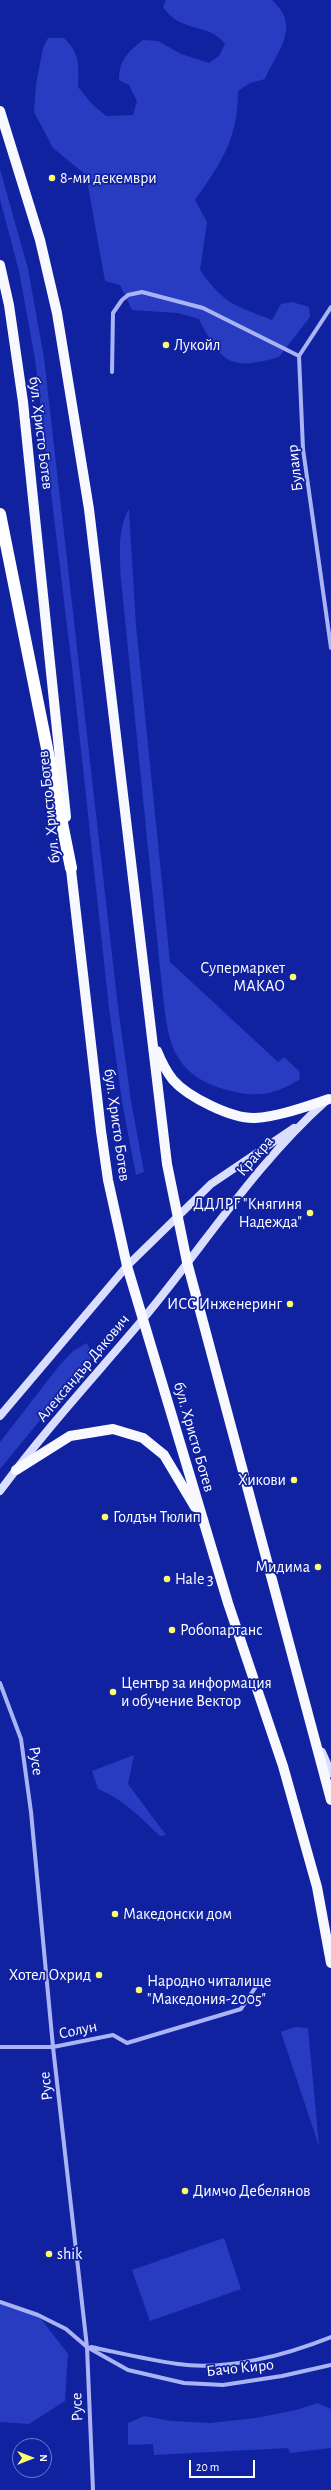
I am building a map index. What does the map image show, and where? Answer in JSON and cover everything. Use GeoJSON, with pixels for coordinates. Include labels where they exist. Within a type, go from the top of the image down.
{"type":"FeatureCollection","features":[{"type":"Feature","properties":{"kind":"highway"},"geometry":{"type":"LineString","coordinates":[[0,514],[71,868]]}},
{"type":"Feature","properties":{"kind":"main road","name":"бул. Христо Ботев"},"geometry":{"type":"LineString","coordinates":[[0,111],[40,240],[58,312],[89,509],[167,1164],[177,1219],[186,1262],[331,1800]]}},
{"type":"Feature","properties":{"kind":"main road","name":"бул. Христо Ботев"},"geometry":{"type":"LineString","coordinates":[[0,265],[10,312],[35,507],[71,868],[101,1131],[110,1187],[127,1266],[203,1520],[283,1766],[317,1888],[331,1963]]}},
{"type":"Feature","properties":{"kind":"main road"},"geometry":{"type":"LineString","coordinates":[[152,1039],[163,1065],[174,1081],[194,1096],[230,1114],[253,1118],[283,1115],[330,1098]]}},
{"type":"Feature","properties":{"kind":"main road"},"geometry":{"type":"LineString","coordinates":[[16,1470],[70,1436],[113,1429],[130,1433],[143,1438],[164,1455],[203,1520]]}},
{"type":"Feature","properties":{"kind":"street"},"geometry":{"type":"LineString","coordinates":[[112,372],[113,313],[122,300],[128,295],[142,292],[203,308],[299,356],[331,307]]}},
{"type":"Feature","properties":{"kind":"street","name":"Булаир"},"geometry":{"type":"LineString","coordinates":[[299,356],[304,449],[331,648]]}},
{"type":"Feature","properties":{"kind":"street","name":"Кракра"},"geometry":{"type":"LineString","coordinates":[[186,1262],[227,1210],[300,1124],[330,1098]]}},
{"type":"Feature","properties":{"kind":"street","name":"Кракра"},"geometry":{"type":"LineString","coordinates":[[177,1219],[211,1184],[264,1146],[300,1124]]}},
{"type":"Feature","properties":{"kind":"street","name":"Александър Дякович"},"geometry":{"type":"LineString","coordinates":[[0,1416],[127,1266],[177,1219]]}},
{"type":"Feature","properties":{"kind":"street","name":"Александър Дякович"},"geometry":{"type":"LineString","coordinates":[[0,1491],[143,1319],[186,1262]]}},
{"type":"Feature","properties":{"kind":"street","name":"Русе"},"geometry":{"type":"LineString","coordinates":[[0,1683],[22,1746],[32,1812],[53,2047],[87,2347],[93,2490]]}},
{"type":"Feature","properties":{"kind":"street"},"geometry":{"type":"LineString","coordinates":[[313,1732],[331,1773]]}},
{"type":"Feature","properties":{"kind":"street","name":"Солун"},"geometry":{"type":"LineString","coordinates":[[0,2047],[53,2047],[113,2035],[127,2043],[241,2009],[259,1982]]}},
{"type":"Feature","properties":{"kind":"street","name":"Бачо Киро"},"geometry":{"type":"LineString","coordinates":[[0,2302],[38,2315],[59,2326],[87,2347],[128,2370],[184,2383],[223,2385],[282,2376],[331,2365]]}},
{"type":"Feature","properties":{"kind":"street","name":"Бачо Киро"},"geometry":{"type":"LineString","coordinates":[[87,2347],[180,2364],[225,2364],[268,2358],[331,2337]]}},
{"type":"Feature","properties":{"kind":"shaded area"},"geometry":{"type":"Polygon","coordinates":[[[166,0],[272,0],[281,10],[285,20],[286,29],[284,39],[265,79],[250,83],[238,91],[235,123],[226,150],[213,174],[195,200],[207,222],[200,270],[216,290],[239,307],[272,320],[281,304],[292,302],[309,307],[310,317],[279,357],[249,363],[238,363],[229,360],[221,354],[207,334],[199,319],[178,313],[132,310],[120,285],[105,281],[86,175],[53,148],[34,112],[36,84],[43,48],[48,38],[64,38],[73,49],[78,66],[78,87],[92,104],[106,116],[133,115],[137,101],[129,85],[119,80],[119,73],[125,57],[143,40],[158,41],[181,54],[209,63],[219,56],[225,44],[211,33],[178,21],[163,7],[166,0]]]}},
{"type":"Feature","properties":{"kind":"shaded area"},"geometry":{"type":"Polygon","coordinates":[[[0,169],[28,269],[44,358],[118,1007],[131,1101],[144,1172],[136,1175],[122,1102],[109,1008],[72,667],[35,359],[19,271],[0,199],[0,169]]]}},
{"type":"Feature","properties":{"kind":"shaded area"},"geometry":{"type":"Polygon","coordinates":[[[129,509],[136,626],[170,962],[278,1062],[284,1057],[299,1071],[300,1079],[283,1088],[267,1093],[250,1094],[231,1091],[210,1084],[194,1075],[182,1063],[174,1050],[169,1035],[161,978],[121,579],[121,534],[125,517],[129,509]]]}},
{"type":"Feature","properties":{"kind":"shaded area"},"geometry":{"type":"Polygon","coordinates":[[[87,1343],[93,1356],[0,1469],[0,1442],[59,1366],[73,1351],[87,1343]]]}},
{"type":"Feature","properties":{"kind":"shaded area"},"geometry":{"type":"Polygon","coordinates":[[[134,1755],[128,1784],[166,1835],[160,1836],[124,1804],[98,1789],[92,1771],[134,1755]]]}},
{"type":"Feature","properties":{"kind":"shaded area"},"geometry":{"type":"Polygon","coordinates":[[[295,2027],[308,2028],[319,2146],[281,2032],[295,2027]]]}},
{"type":"Feature","properties":{"kind":"shaded area"},"geometry":{"type":"Polygon","coordinates":[[[224,2238],[241,2289],[150,2321],[132,2270],[224,2238]]]}},
{"type":"Feature","properties":{"kind":"shaded area"},"geometry":{"type":"Polygon","coordinates":[[[0,2302],[38,2315],[68,2354],[65,2401],[29,2424],[0,2422],[0,2302]]]}},
{"type":"Feature","properties":{"kind":"shaded area"},"geometry":{"type":"Polygon","coordinates":[[[318,2403],[331,2409],[331,2448],[290,2453],[288,2448],[154,2455],[153,2444],[128,2445],[128,2423],[144,2416],[171,2421],[210,2423],[256,2418],[296,2410],[318,2403]]]}},
{"type":"Feature","properties":{"kind":"place","name":"8-ми декември"},"geometry":{"type":"Point","coordinates":[52,178]}},
{"type":"Feature","properties":{"kind":"place","name":"Лукойл"},"geometry":{"type":"Point","coordinates":[166,345]}},
{"type":"Feature","properties":{"kind":"place","name":"Супермаркет МАКАО"},"geometry":{"type":"Point","coordinates":[293,977]}},
{"type":"Feature","properties":{"kind":"place","name":"ДДЛРГ \"Княгиня Надежда\""},"geometry":{"type":"Point","coordinates":[310,1213]}},
{"type":"Feature","properties":{"kind":"place","name":"ИСС Инженеринг"},"geometry":{"type":"Point","coordinates":[290,1304]}},
{"type":"Feature","properties":{"kind":"place","name":"Хикови"},"geometry":{"type":"Point","coordinates":[294,1480]}},
{"type":"Feature","properties":{"kind":"place","name":"Голдън Тюлип"},"geometry":{"type":"Point","coordinates":[105,1517]}},
{"type":"Feature","properties":{"kind":"place","name":"Мидима"},"geometry":{"type":"Point","coordinates":[318,1567]}},
{"type":"Feature","properties":{"kind":"place","name":"Hale 3"},"geometry":{"type":"Point","coordinates":[167,1579]}},
{"type":"Feature","properties":{"kind":"place","name":"Робопартанс"},"geometry":{"type":"Point","coordinates":[172,1630]}},
{"type":"Feature","properties":{"kind":"place","name":"Център за информация и обучение Вектор"},"geometry":{"type":"Point","coordinates":[113,1692]}},
{"type":"Feature","properties":{"kind":"place","name":"Македонски дом"},"geometry":{"type":"Point","coordinates":[115,1914]}},
{"type":"Feature","properties":{"kind":"place","name":"Хотел Охрид"},"geometry":{"type":"Point","coordinates":[99,1975]}},
{"type":"Feature","properties":{"kind":"place","name":"Народно читалище \"Македония-2005\""},"geometry":{"type":"Point","coordinates":[139,1990]}},
{"type":"Feature","properties":{"kind":"place","name":"Димчо Дебелянов"},"geometry":{"type":"Point","coordinates":[185,2191]}},
{"type":"Feature","properties":{"kind":"place","name":"shik"},"geometry":{"type":"Point","coordinates":[49,2254]}}]}
